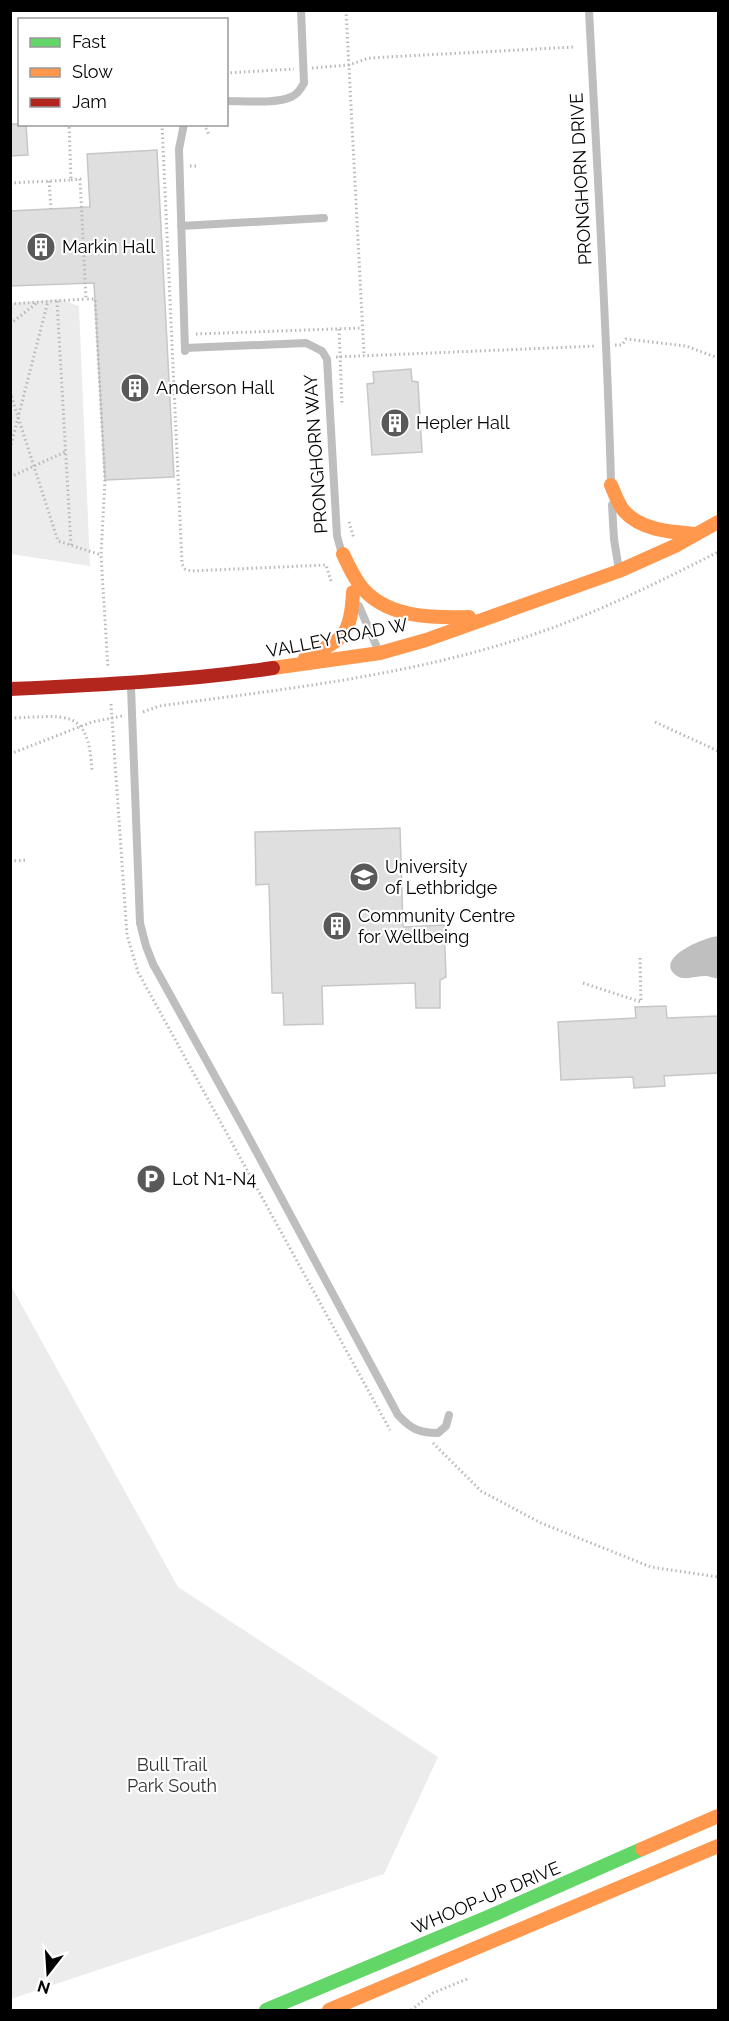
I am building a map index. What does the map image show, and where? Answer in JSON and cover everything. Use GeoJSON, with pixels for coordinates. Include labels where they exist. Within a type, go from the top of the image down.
{"type":"FeatureCollection","features":[{"type":"Feature","properties":{"kind":"main road"},"geometry":{"type":"LineString","coordinates":[[611,485],[624,510],[635,520],[668,532],[697,534]]}},
{"type":"Feature","properties":{"kind":"main road","name":"VALLEY ROAD W"},"geometry":{"type":"LineString","coordinates":[[10,689],[131,684],[288,668],[380,653],[426,640],[619,571],[718,522]]}},
{"type":"Feature","properties":{"kind":"main road"},"geometry":{"type":"LineString","coordinates":[[343,554],[366,592],[396,609],[412,615],[432,618],[492,617]]}},
{"type":"Feature","properties":{"kind":"main road"},"geometry":{"type":"LineString","coordinates":[[288,668],[332,644],[347,633],[352,620],[353,592]]}},
{"type":"Feature","properties":{"kind":"main road","name":"WHOOP-UP DRIVE"},"geometry":{"type":"LineString","coordinates":[[267,2010],[670,1839],[718,1814]]}},
{"type":"Feature","properties":{"kind":"main road"},"geometry":{"type":"LineString","coordinates":[[329,2010],[718,1846]]}},
{"type":"Feature","properties":{"kind":"lane"},"geometry":{"type":"LineString","coordinates":[[228,101],[279,100],[299,92],[304,82],[301,10]]}},
{"type":"Feature","properties":{"kind":"lane","name":"PRONGHORN DRIVE"},"geometry":{"type":"LineString","coordinates":[[589,10],[607,345],[611,485],[614,539],[619,571]]}},
{"type":"Feature","properties":{"kind":"lane"},"geometry":{"type":"LineString","coordinates":[[184,126],[179,149],[184,335]]}},
{"type":"Feature","properties":{"kind":"lane"},"geometry":{"type":"LineString","coordinates":[[181,226],[324,218]]}},
{"type":"Feature","properties":{"kind":"lane","name":"PRONGHORN WAY"},"geometry":{"type":"LineString","coordinates":[[184,335],[185,350],[306,343],[322,351],[326,357],[337,536],[353,592],[380,653]]}},
{"type":"Feature","properties":{"kind":"lane"},"geometry":{"type":"LineString","coordinates":[[131,684],[140,923],[153,964],[399,1415],[408,1425],[423,1433],[438,1433],[446,1426],[449,1415]]}},
{"type":"Feature","properties":{"kind":"path"},"geometry":{"type":"LineString","coordinates":[[346,10],[364,355]]}},
{"type":"Feature","properties":{"kind":"path"},"geometry":{"type":"LineString","coordinates":[[228,73],[349,65],[369,58],[574,47]]}},
{"type":"Feature","properties":{"kind":"path"},"geometry":{"type":"LineString","coordinates":[[69,126],[71,180]]}},
{"type":"Feature","properties":{"kind":"path"},"geometry":{"type":"LineString","coordinates":[[162,126],[182,564],[185,569],[191,571],[326,565],[331,581]]}},
{"type":"Feature","properties":{"kind":"path"},"geometry":{"type":"LineString","coordinates":[[205,126],[209,135]]}},
{"type":"Feature","properties":{"kind":"path"},"geometry":{"type":"LineString","coordinates":[[10,183],[80,179],[86,299]]}},
{"type":"Feature","properties":{"kind":"path"},"geometry":{"type":"LineString","coordinates":[[49,181],[51,209]]}},
{"type":"Feature","properties":{"kind":"path"},"geometry":{"type":"LineString","coordinates":[[10,304],[95,298],[105,480],[100,555],[127,935],[138,972],[390,1430]]}},
{"type":"Feature","properties":{"kind":"path"},"geometry":{"type":"LineString","coordinates":[[10,449],[48,301]]}},
{"type":"Feature","properties":{"kind":"path"},"geometry":{"type":"LineString","coordinates":[[57,301],[71,546]]}},
{"type":"Feature","properties":{"kind":"path"},"geometry":{"type":"LineString","coordinates":[[10,324],[39,302]]}},
{"type":"Feature","properties":{"kind":"path"},"geometry":{"type":"LineString","coordinates":[[171,335],[362,328]]}},
{"type":"Feature","properties":{"kind":"path"},"geometry":{"type":"LineString","coordinates":[[339,329],[343,413]]}},
{"type":"Feature","properties":{"kind":"path"},"geometry":{"type":"LineString","coordinates":[[326,357],[622,345],[626,339],[686,346],[718,358]]}},
{"type":"Feature","properties":{"kind":"path"},"geometry":{"type":"LineString","coordinates":[[10,392],[58,542],[100,555]]}},
{"type":"Feature","properties":{"kind":"path"},"geometry":{"type":"LineString","coordinates":[[10,477],[65,452]]}},
{"type":"Feature","properties":{"kind":"path"},"geometry":{"type":"LineString","coordinates":[[347,516],[356,544]]}},
{"type":"Feature","properties":{"kind":"path"},"geometry":{"type":"LineString","coordinates":[[10,754],[82,726],[112,717],[132,715]]}},
{"type":"Feature","properties":{"kind":"path"},"geometry":{"type":"LineString","coordinates":[[10,718],[68,717],[82,726],[89,744],[92,772]]}},
{"type":"Feature","properties":{"kind":"path"},"geometry":{"type":"LineString","coordinates":[[655,722],[718,751]]}},
{"type":"Feature","properties":{"kind":"path"},"geometry":{"type":"LineString","coordinates":[[10,861],[28,860]]}},
{"type":"Feature","properties":{"kind":"path"},"geometry":{"type":"LineString","coordinates":[[583,983],[641,1002],[640,956]]}},
{"type":"Feature","properties":{"kind":"path"},"geometry":{"type":"LineString","coordinates":[[423,1433],[481,1491],[541,1523],[651,1567],[718,1577]]}},
{"type":"Feature","properties":{"kind":"path"},"geometry":{"type":"LineString","coordinates":[[411,2010],[433,1993]]}},
{"type":"Feature","properties":{"kind":"green space"},"geometry":{"type":"Polygon","coordinates":[[[60,299],[79,306],[90,566],[11,554],[11,303],[60,299]]]}},
{"type":"Feature","properties":{"kind":"green space","name":"Bull Trail Park South"},"geometry":{"type":"Polygon","coordinates":[[[11,1286],[178,1587],[438,1757],[384,1874],[11,1999],[11,1286]]]}},
{"type":"Feature","properties":{"kind":"shaded area"},"geometry":{"type":"Polygon","coordinates":[[[718,936],[718,979],[705,976],[680,977],[671,969],[671,962],[684,950],[693,944],[718,936]]]}},
{"type":"Feature","properties":{"kind":"building"},"geometry":{"type":"Polygon","coordinates":[[[10,124],[26,126],[28,155],[10,156],[10,124]]]}},
{"type":"Feature","properties":{"kind":"building","name":"Anderson Hall"},"geometry":{"type":"Polygon","coordinates":[[[157,150],[174,477],[105,480],[94,283],[10,286],[10,211],[90,207],[87,154],[157,150]]]}},
{"type":"Feature","properties":{"kind":"building","name":"Hepler Hall"},"geometry":{"type":"Polygon","coordinates":[[[411,369],[412,381],[418,382],[422,452],[372,455],[367,384],[374,383],[373,372],[411,369]]]}},
{"type":"Feature","properties":{"kind":"building","name":"Community Centre for Wellbeing"},"geometry":{"type":"Polygon","coordinates":[[[400,828],[403,927],[444,925],[446,977],[440,980],[440,1008],[416,1008],[415,983],[322,986],[323,1024],[284,1025],[283,993],[272,993],[269,884],[256,885],[255,832],[400,828]]]}},
{"type":"Feature","properties":{"kind":"building"},"geometry":{"type":"Polygon","coordinates":[[[666,1006],[667,1018],[718,1016],[718,1073],[664,1076],[665,1086],[634,1088],[633,1077],[561,1080],[558,1022],[636,1018],[635,1007],[666,1006]]]}},
{"type":"Feature","properties":{"kind":"traffic: fast"},"geometry":{"type":"LineString","coordinates":[[266,2010],[488,1917],[642,1849]]}},
{"type":"Feature","properties":{"kind":"traffic: slow"},"geometry":{"type":"LineString","coordinates":[[611,485],[624,511],[639,523],[658,529],[697,534]]}},
{"type":"Feature","properties":{"kind":"traffic: slow"},"geometry":{"type":"LineString","coordinates":[[273,668],[380,653],[426,640],[619,571],[677,545],[718,522]]}},
{"type":"Feature","properties":{"kind":"traffic: slow"},"geometry":{"type":"LineString","coordinates":[[343,554],[364,590],[386,606],[427,616],[469,617]]}},
{"type":"Feature","properties":{"kind":"traffic: slow"},"geometry":{"type":"LineString","coordinates":[[305,658],[328,646],[342,635],[350,619],[353,592]]}},
{"type":"Feature","properties":{"kind":"traffic: slow"},"geometry":{"type":"LineString","coordinates":[[642,1849],[718,1816]]}},
{"type":"Feature","properties":{"kind":"traffic: slow"},"geometry":{"type":"LineString","coordinates":[[329,2010],[718,1846]]}},
{"type":"Feature","properties":{"kind":"traffic: jam"},"geometry":{"type":"LineString","coordinates":[[10,689],[175,679],[273,668]]}},
{"type":"Feature","properties":{"kind":"place","name":"Markin Hall"},"geometry":{"type":"Point","coordinates":[41,247]}},
{"type":"Feature","properties":{"kind":"place","name":"Anderson Hall"},"geometry":{"type":"Point","coordinates":[135,388]}},
{"type":"Feature","properties":{"kind":"place","name":"Hepler Hall"},"geometry":{"type":"Point","coordinates":[395,423]}},
{"type":"Feature","properties":{"kind":"place","name":"University of Lethbridge"},"geometry":{"type":"Point","coordinates":[364,877]}},
{"type":"Feature","properties":{"kind":"place","name":"Community Centre for Wellbeing"},"geometry":{"type":"Point","coordinates":[337,926]}},
{"type":"Feature","properties":{"kind":"place","name":"Lot N1-N4"},"geometry":{"type":"Point","coordinates":[151,1179]}}]}
